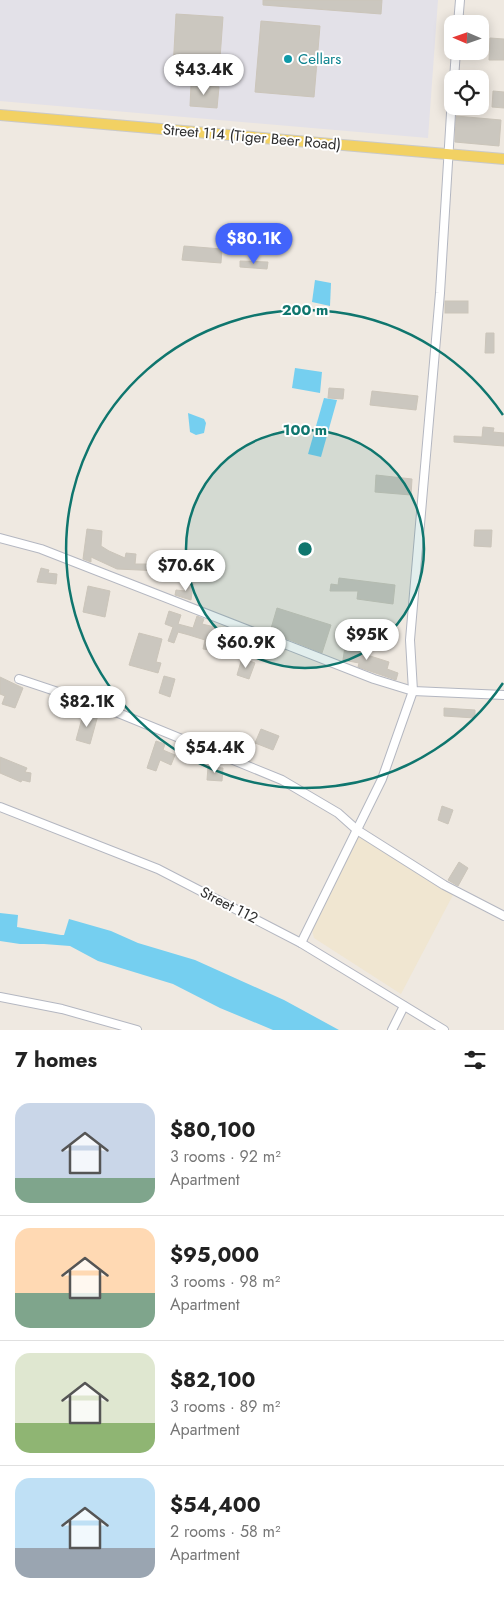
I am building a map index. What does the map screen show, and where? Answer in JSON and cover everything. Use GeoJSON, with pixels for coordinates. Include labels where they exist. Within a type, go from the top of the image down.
{"type":"FeatureCollection","features":[{"type":"Feature","properties":{"kind":"main road","name":"Street 114 (Tiger Beer Road)"},"geometry":{"type":"LineString","coordinates":[[0,115],[504,159]]}},
{"type":"Feature","properties":{"kind":"street"},"geometry":{"type":"LineString","coordinates":[[459,15],[460,0]]}},
{"type":"Feature","properties":{"kind":"street"},"geometry":{"type":"LineString","coordinates":[[301,943],[382,779],[413,691],[410,640],[440,294],[451,115]]}},
{"type":"Feature","properties":{"kind":"street"},"geometry":{"type":"LineString","coordinates":[[0,538],[41,549],[374,679],[413,691],[504,695]]}},
{"type":"Feature","properties":{"kind":"street"},"geometry":{"type":"LineString","coordinates":[[19,679],[106,708],[282,780],[338,813],[357,830],[444,885],[504,916]]}},
{"type":"Feature","properties":{"kind":"street","name":"Street 112"},"geometry":{"type":"LineString","coordinates":[[0,807],[158,869],[301,943],[444,1030]]}},
{"type":"Feature","properties":{"kind":"street"},"geometry":{"type":"LineString","coordinates":[[0,997],[62,1009],[137,1030]]}},
{"type":"Feature","properties":{"kind":"street"},"geometry":{"type":"LineString","coordinates":[[392,1030],[404,1006]]}},
{"type":"Feature","properties":{"kind":"shaded area"},"geometry":{"type":"Polygon","coordinates":[[[0,0],[438,0],[428,138],[0,101],[0,0]]]}},
{"type":"Feature","properties":{"kind":"shaded area"},"geometry":{"type":"Polygon","coordinates":[[[357,832],[454,893],[401,994],[314,938],[312,930],[357,832]]]}},
{"type":"Feature","properties":{"kind":"water"},"geometry":{"type":"Polygon","coordinates":[[[315,280],[331,283],[330,306],[312,302],[315,280]]]}},
{"type":"Feature","properties":{"kind":"water"},"geometry":{"type":"Polygon","coordinates":[[[295,368],[322,372],[320,393],[292,388],[295,368]]]}},
{"type":"Feature","properties":{"kind":"water"},"geometry":{"type":"Polygon","coordinates":[[[324,398],[337,400],[321,457],[308,454],[324,398]]]}},
{"type":"Feature","properties":{"kind":"water"},"geometry":{"type":"Polygon","coordinates":[[[188,413],[204,419],[206,423],[204,433],[196,435],[190,432],[188,413]]]}},
{"type":"Feature","properties":{"kind":"water"},"geometry":{"type":"Polygon","coordinates":[[[0,913],[18,915],[17,927],[61,935],[64,935],[69,919],[111,931],[138,943],[195,960],[284,1000],[339,1030],[273,1030],[220,1008],[173,984],[98,961],[70,946],[20,944],[0,941],[0,913]]]}},
{"type":"Feature","properties":{"kind":"building"},"geometry":{"type":"Polygon","coordinates":[[[263,0],[382,0],[381,14],[263,5],[263,0]]]}},
{"type":"Feature","properties":{"kind":"building"},"geometry":{"type":"Polygon","coordinates":[[[176,14],[223,17],[219,72],[173,69],[176,14]]]}},
{"type":"Feature","properties":{"kind":"building","name":"Cellars"},"geometry":{"type":"Polygon","coordinates":[[[261,21],[320,26],[314,97],[255,92],[261,21]]]}},
{"type":"Feature","properties":{"kind":"building"},"geometry":{"type":"Polygon","coordinates":[[[490,38],[504,39],[504,60],[489,60],[490,38]]]}},
{"type":"Feature","properties":{"kind":"building"},"geometry":{"type":"Polygon","coordinates":[[[191,85],[219,87],[217,108],[190,106],[191,85]]]}},
{"type":"Feature","properties":{"kind":"building"},"geometry":{"type":"Polygon","coordinates":[[[493,91],[504,92],[504,108],[492,107],[493,91]]]}},
{"type":"Feature","properties":{"kind":"building"},"geometry":{"type":"Polygon","coordinates":[[[456,116],[501,120],[499,146],[455,142],[456,116]]]}},
{"type":"Feature","properties":{"kind":"building"},"geometry":{"type":"Polygon","coordinates":[[[184,246],[222,249],[221,263],[182,260],[184,246]]]}},
{"type":"Feature","properties":{"kind":"building"},"geometry":{"type":"Polygon","coordinates":[[[240,261],[268,262],[267,269],[240,267],[240,261]]]}},
{"type":"Feature","properties":{"kind":"building"},"geometry":{"type":"Polygon","coordinates":[[[445,301],[468,301],[468,313],[445,313],[445,301]]]}},
{"type":"Feature","properties":{"kind":"building"},"geometry":{"type":"Polygon","coordinates":[[[486,333],[494,333],[494,353],[485,353],[486,333]]]}},
{"type":"Feature","properties":{"kind":"building"},"geometry":{"type":"Polygon","coordinates":[[[329,388],[344,389],[343,399],[328,398],[329,388]]]}},
{"type":"Feature","properties":{"kind":"building"},"geometry":{"type":"Polygon","coordinates":[[[372,391],[418,396],[416,410],[370,405],[372,391]]]}},
{"type":"Feature","properties":{"kind":"building"},"geometry":{"type":"Polygon","coordinates":[[[483,427],[494,428],[493,432],[504,433],[504,446],[454,442],[454,436],[482,437],[483,427]]]}},
{"type":"Feature","properties":{"kind":"building"},"geometry":{"type":"Polygon","coordinates":[[[376,475],[412,479],[411,495],[375,492],[376,475]]]}},
{"type":"Feature","properties":{"kind":"building"},"geometry":{"type":"Polygon","coordinates":[[[87,529],[102,531],[101,546],[109,551],[125,558],[126,553],[136,554],[135,564],[154,564],[154,553],[161,553],[161,571],[117,569],[91,557],[91,562],[83,559],[87,529]]]}},
{"type":"Feature","properties":{"kind":"building"},"geometry":{"type":"Polygon","coordinates":[[[475,530],[492,530],[491,547],[474,546],[475,530]]]}},
{"type":"Feature","properties":{"kind":"building"},"geometry":{"type":"Polygon","coordinates":[[[41,568],[49,570],[48,573],[57,574],[56,584],[37,582],[41,568]]]}},
{"type":"Feature","properties":{"kind":"building"},"geometry":{"type":"Polygon","coordinates":[[[339,578],[395,585],[393,604],[357,599],[358,591],[330,591],[331,584],[338,585],[339,578]]]}},
{"type":"Feature","properties":{"kind":"building"},"geometry":{"type":"Polygon","coordinates":[[[186,584],[193,584],[191,600],[175,595],[176,590],[185,591],[186,584]]]}},
{"type":"Feature","properties":{"kind":"building"},"geometry":{"type":"Polygon","coordinates":[[[88,586],[110,591],[105,617],[83,612],[88,586]]]}},
{"type":"Feature","properties":{"kind":"building"},"geometry":{"type":"Polygon","coordinates":[[[277,608],[331,625],[322,653],[270,632],[277,608]]]}},
{"type":"Feature","properties":{"kind":"building"},"geometry":{"type":"Polygon","coordinates":[[[169,611],[181,615],[178,624],[193,628],[197,616],[204,619],[202,624],[215,627],[213,638],[229,644],[226,654],[210,648],[210,650],[203,649],[205,640],[178,632],[174,643],[168,641],[173,627],[165,624],[169,611]]]}},
{"type":"Feature","properties":{"kind":"building"},"geometry":{"type":"Polygon","coordinates":[[[139,633],[162,639],[156,662],[161,663],[158,673],[129,665],[139,633]]]}},
{"type":"Feature","properties":{"kind":"building"},"geometry":{"type":"Polygon","coordinates":[[[346,639],[354,641],[354,645],[365,648],[364,654],[389,662],[387,669],[398,673],[396,680],[358,667],[359,663],[343,660],[346,639]]]}},
{"type":"Feature","properties":{"kind":"building"},"geometry":{"type":"Polygon","coordinates":[[[242,658],[255,663],[249,679],[237,675],[242,658]]]}},
{"type":"Feature","properties":{"kind":"building"},"geometry":{"type":"Polygon","coordinates":[[[164,676],[175,679],[170,697],[159,693],[164,676]]]}},
{"type":"Feature","properties":{"kind":"building"},"geometry":{"type":"Polygon","coordinates":[[[0,677],[23,688],[15,708],[2,704],[5,696],[0,694],[0,677]]]}},
{"type":"Feature","properties":{"kind":"building"},"geometry":{"type":"Polygon","coordinates":[[[444,708],[475,710],[475,718],[444,716],[444,708]]]}},
{"type":"Feature","properties":{"kind":"building"},"geometry":{"type":"Polygon","coordinates":[[[84,711],[98,715],[90,744],[76,740],[84,711]]]}},
{"type":"Feature","properties":{"kind":"building"},"geometry":{"type":"Polygon","coordinates":[[[261,729],[279,736],[273,750],[255,743],[261,729]]]}},
{"type":"Feature","properties":{"kind":"building"},"geometry":{"type":"Polygon","coordinates":[[[156,741],[165,744],[163,750],[175,755],[171,765],[160,760],[156,771],[147,768],[156,741]]]}},
{"type":"Feature","properties":{"kind":"building"},"geometry":{"type":"Polygon","coordinates":[[[0,757],[27,768],[25,772],[31,773],[30,782],[22,780],[21,782],[0,773],[0,757]]]}},
{"type":"Feature","properties":{"kind":"building"},"geometry":{"type":"Polygon","coordinates":[[[208,767],[223,768],[222,781],[207,780],[208,767]]]}},
{"type":"Feature","properties":{"kind":"building"},"geometry":{"type":"Polygon","coordinates":[[[442,806],[453,810],[448,824],[438,820],[442,806]]]}},
{"type":"Feature","properties":{"kind":"building"},"geometry":{"type":"Polygon","coordinates":[[[459,862],[468,868],[458,886],[448,880],[459,862]]]}},
{"type":"Feature","properties":{"kind":"place","name":"Cellars"},"geometry":{"type":"Point","coordinates":[288,59]}}]}
